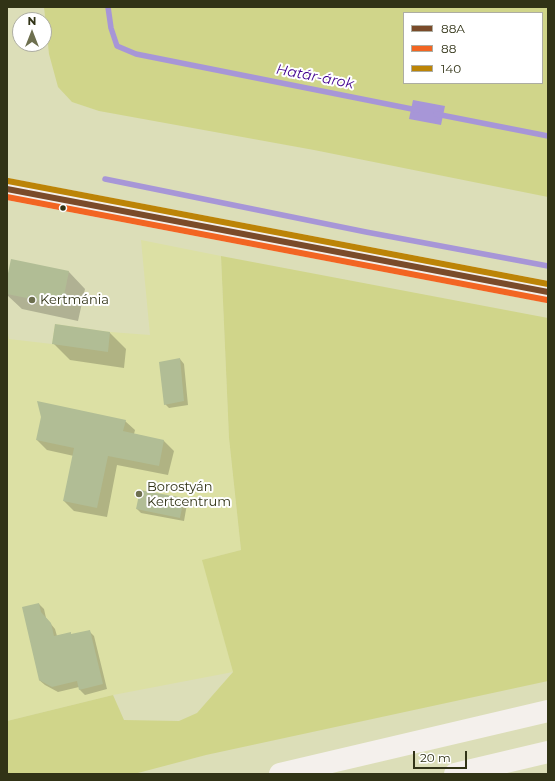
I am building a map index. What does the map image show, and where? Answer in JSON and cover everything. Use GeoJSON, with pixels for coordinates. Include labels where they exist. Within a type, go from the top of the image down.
{"type":"FeatureCollection","features":[{"type":"Feature","properties":{"kind":"main road"},"geometry":{"type":"LineString","coordinates":[[7,189],[548,292]]}},
{"type":"Feature","properties":{"kind":"main road"},"geometry":{"type":"LineString","coordinates":[[280,774],[548,711]]}},
{"type":"Feature","properties":{"kind":"main road"},"geometry":{"type":"LineString","coordinates":[[455,774],[548,752]]}},
{"type":"Feature","properties":{"kind":"shaded area"},"geometry":{"type":"Polygon","coordinates":[[[44,7],[548,7],[548,197],[314,150],[99,111],[72,102],[58,87],[49,52],[52,52],[52,12],[45,12],[44,7]]]}},
{"type":"Feature","properties":{"kind":"shaded area"},"geometry":{"type":"Polygon","coordinates":[[[413,100],[445,106],[441,125],[409,119],[413,100]]]}},
{"type":"Feature","properties":{"kind":"shaded area","name":"Borostyán Kertcentrum"},"geometry":{"type":"Polygon","coordinates":[[[141,240],[221,256],[229,438],[241,550],[203,560],[233,672],[113,695],[7,721],[7,328],[9,339],[52,344],[55,324],[110,332],[150,335],[141,240]]]}},
{"type":"Feature","properties":{"kind":"shaded area"},"geometry":{"type":"Polygon","coordinates":[[[221,256],[548,318],[548,681],[206,755],[134,774],[7,774],[7,721],[113,695],[124,720],[179,721],[197,713],[233,672],[202,560],[241,550],[229,438],[221,256]]]}},
{"type":"Feature","properties":{"kind":"building"},"geometry":{"type":"Polygon","coordinates":[[[11,259],[69,271],[62,305],[7,294],[7,278],[11,259]]]}},
{"type":"Feature","properties":{"kind":"building"},"geometry":{"type":"Polygon","coordinates":[[[55,324],[110,332],[108,352],[52,344],[55,324]]]}},
{"type":"Feature","properties":{"kind":"building"},"geometry":{"type":"Polygon","coordinates":[[[180,358],[184,401],[164,405],[159,362],[180,358]]]}},
{"type":"Feature","properties":{"kind":"building"},"geometry":{"type":"Polygon","coordinates":[[[37,401],[126,420],[123,431],[164,440],[159,466],[108,456],[97,508],[63,501],[74,448],[36,440],[41,417],[37,401]]]}},
{"type":"Feature","properties":{"kind":"building"},"geometry":{"type":"Polygon","coordinates":[[[140,490],[184,498],[180,518],[136,509],[140,490]]]}},
{"type":"Feature","properties":{"kind":"building"},"geometry":{"type":"Polygon","coordinates":[[[39,603],[41,612],[51,623],[54,636],[90,630],[103,684],[79,690],[77,681],[52,687],[39,680],[22,607],[39,603]]]}},
{"type":"Feature","properties":{"kind":"waterway","name":"Határ-árok"},"geometry":{"type":"LineString","coordinates":[[108,7],[111,28],[117,46],[136,54],[417,110]]}},
{"type":"Feature","properties":{"kind":"waterway","name":"Határ-árok"},"geometry":{"type":"LineString","coordinates":[[436,114],[548,136]]}},
{"type":"Feature","properties":{"kind":"waterway"},"geometry":{"type":"LineString","coordinates":[[105,179],[366,232],[548,266]]}},
{"type":"Feature","properties":{"kind":"transit line","name":"140"},"geometry":{"type":"LineString","coordinates":[[8,181],[548,284]]}},
{"type":"Feature","properties":{"kind":"transit line","name":"88A"},"geometry":{"type":"LineString","coordinates":[[7,189],[548,292]]}},
{"type":"Feature","properties":{"kind":"transit line","name":"88"},"geometry":{"type":"LineString","coordinates":[[7,197],[547,300]]}},
{"type":"Feature","properties":{"kind":"place","name":"Kertmánia"},"geometry":{"type":"Point","coordinates":[32,300]}},
{"type":"Feature","properties":{"kind":"place","name":"Borostyán Kertcentrum"},"geometry":{"type":"Point","coordinates":[139,494]}}]}
